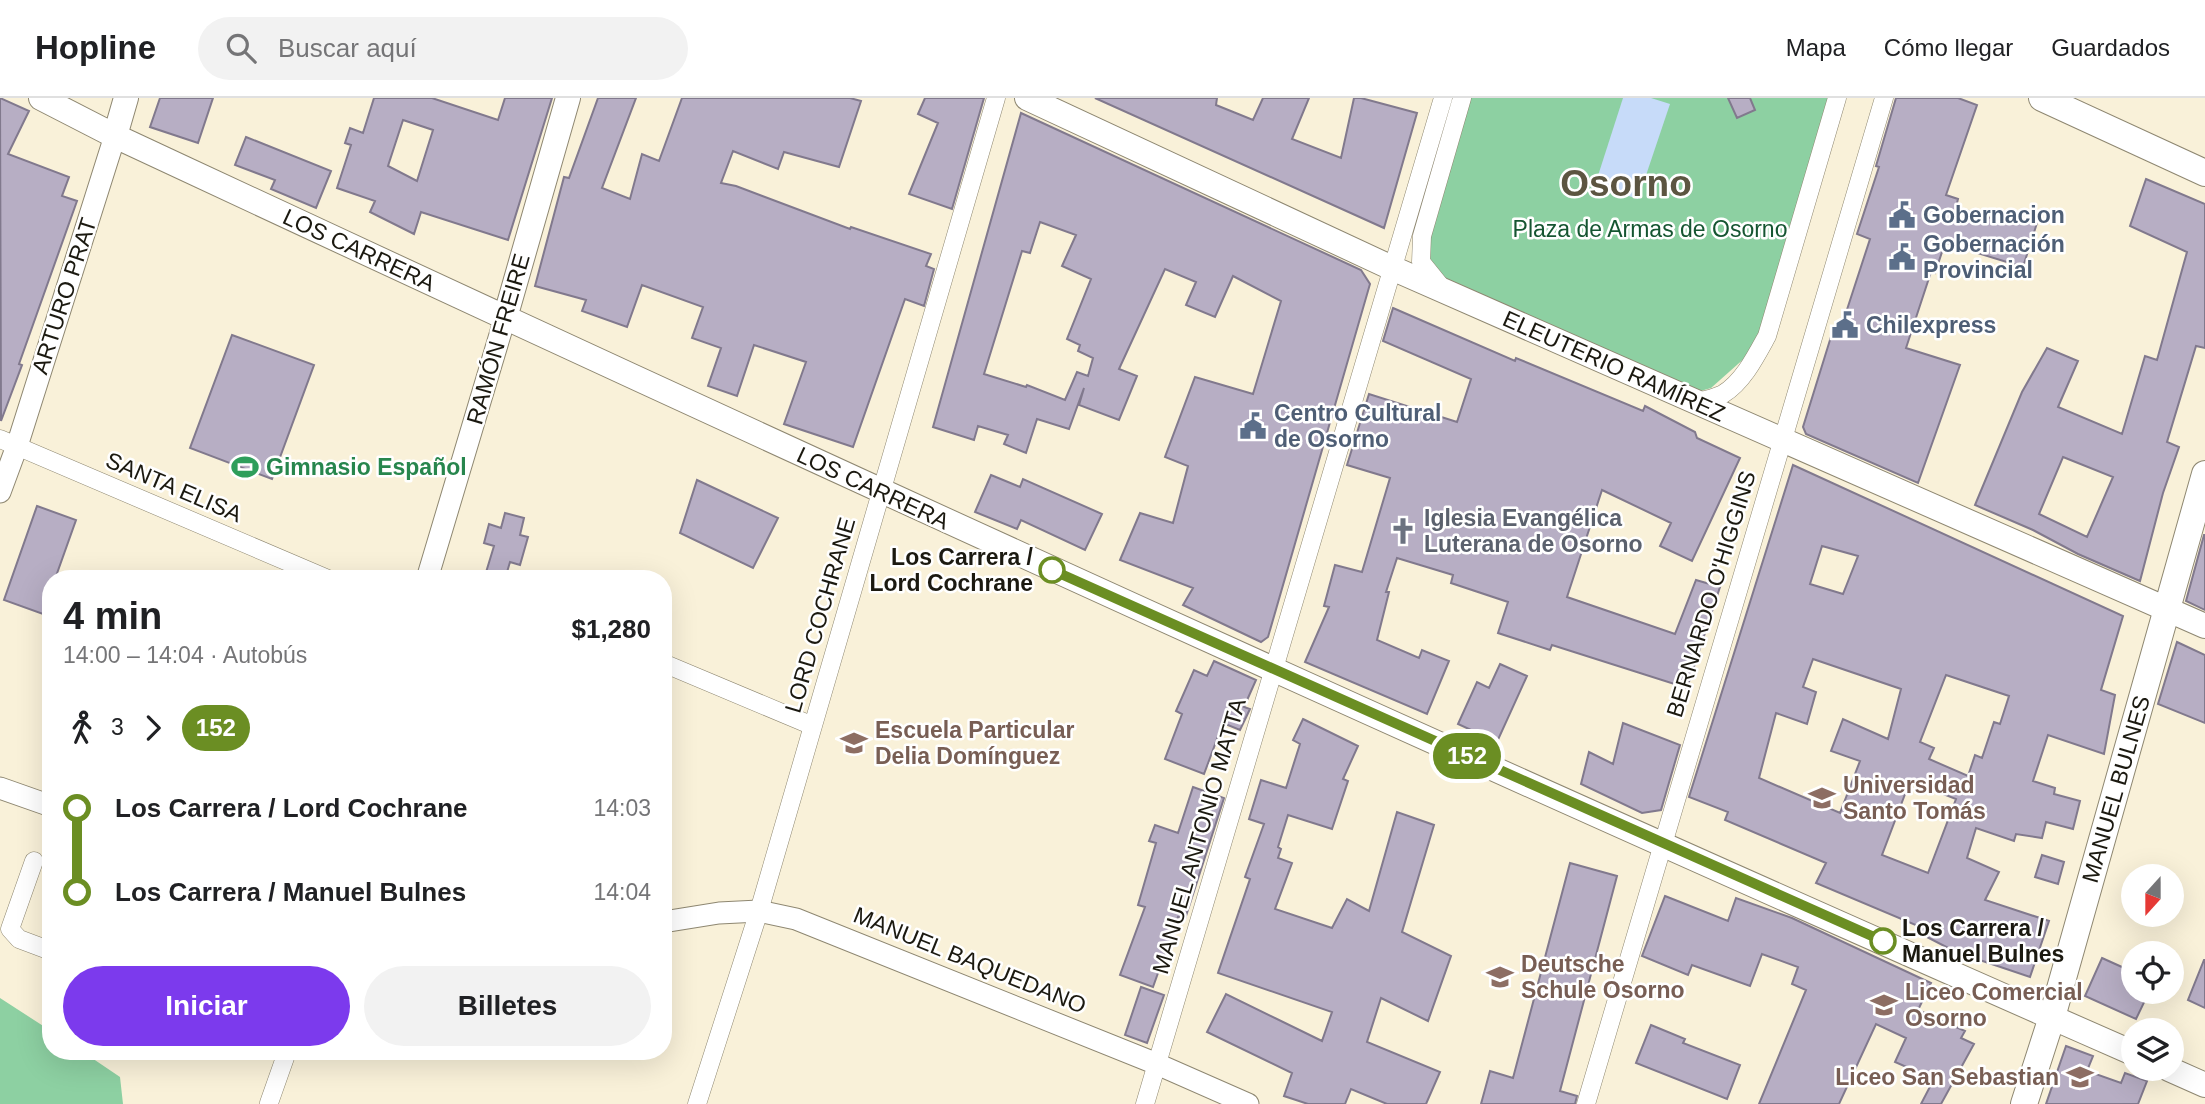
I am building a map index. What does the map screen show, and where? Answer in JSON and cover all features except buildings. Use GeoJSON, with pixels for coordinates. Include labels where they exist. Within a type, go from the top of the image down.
{"type":"FeatureCollection","features":[{"type":"Feature","properties":{"kind":"main road","name":"LOS CARRERA"},"geometry":{"type":"LineString","coordinates":[[41,98],[115,136],[882,492],[1273,670],[2121,1048]]}},
{"type":"Feature","properties":{"kind":"main road","name":"ARTURO PRAT"},"geometry":{"type":"LineString","coordinates":[[115,136],[126,98]]}},
{"type":"Feature","properties":{"kind":"main road","name":"RAMÓN FREIRE"},"geometry":{"type":"LineString","coordinates":[[505,318],[568,98]]}},
{"type":"Feature","properties":{"kind":"main road","name":"ELEUTERIO RAMÍREZ"},"geometry":{"type":"LineString","coordinates":[[1027,98],[1392,268],[2205,626]]}},
{"type":"Feature","properties":{"kind":"main road"},"geometry":{"type":"LineString","coordinates":[[2042,98],[2205,173]]}},
{"type":"Feature","properties":{"kind":"main road","name":"MANUEL BULNES"},"geometry":{"type":"LineString","coordinates":[[2024,1104],[2052,1017],[2205,474]]}},
{"type":"Feature","properties":{"kind":"main road"},"geometry":{"type":"LineString","coordinates":[[2184,1076],[2205,1085]]}},
{"type":"Feature","properties":{"kind":"street","name":"LORD COCHRANE"},"geometry":{"type":"LineString","coordinates":[[696,1104],[759,911],[996,98]]}},
{"type":"Feature","properties":{"kind":"street","name":"MANUEL ANTONIO MATTA"},"geometry":{"type":"LineString","coordinates":[[1145,1104],[1443,98]]}},
{"type":"Feature","properties":{"kind":"street"},"geometry":{"type":"LineString","coordinates":[[1444,291],[1420,262],[1422,236],[1462,98]]}},
{"type":"Feature","properties":{"kind":"street"},"geometry":{"type":"LineString","coordinates":[[1696,403],[1723,394],[1736,382],[1767,336],[1837,98]]}},
{"type":"Feature","properties":{"kind":"street","name":"BERNARDO O'HIGGINS"},"geometry":{"type":"LineString","coordinates":[[1586,1104],[1884,98]]}},
{"type":"Feature","properties":{"kind":"street","name":"ARTURO PRAT"},"geometry":{"type":"LineString","coordinates":[[0,492],[8,443],[115,136]]}},
{"type":"Feature","properties":{"kind":"street","name":"RAMÓN FREIRE"},"geometry":{"type":"LineString","coordinates":[[430,570],[505,318]]}},
{"type":"Feature","properties":{"kind":"street","name":"SANTA ELISA"},"geometry":{"type":"LineString","coordinates":[[8,443],[307,570]]}},
{"type":"Feature","properties":{"kind":"street"},"geometry":{"type":"LineString","coordinates":[[672,667],[813,726]]}},
{"type":"Feature","properties":{"kind":"street"},"geometry":{"type":"LineString","coordinates":[[0,788],[42,803]]}},
{"type":"Feature","properties":{"kind":"street"},"geometry":{"type":"LineString","coordinates":[[34,860],[9,929],[19,939],[42,948]]}},
{"type":"Feature","properties":{"kind":"street","name":"MANUEL BAQUEDANO"},"geometry":{"type":"LineString","coordinates":[[672,921],[719,913],[759,911],[796,919],[1157,1064],[1248,1104]]}},
{"type":"Feature","properties":{"kind":"street"},"geometry":{"type":"LineString","coordinates":[[269,1103],[284,1060]]}},
{"type":"Feature","properties":{"kind":"green space","name":"Plaza de Armas de Osorno"},"geometry":{"type":"Polygon","coordinates":[[[1471,98],[1828,98],[1756,348],[1711,388],[1697,392],[1442,284],[1427,260],[1428,242],[1471,98]]]}},
{"type":"Feature","properties":{"kind":"green space"},"geometry":{"type":"Polygon","coordinates":[[[0,998],[42,1025],[42,1060],[95,1060],[120,1077],[123,1104],[0,1104],[0,998]]]}},
{"type":"Feature","properties":{"kind":"water"},"geometry":{"type":"Polygon","coordinates":[[[1623,98],[1651,98],[1670,104],[1638,199],[1595,185],[1623,98]]]}},
{"type":"Feature","properties":{"kind":"bus line","name":"152"},"geometry":{"type":"LineString","coordinates":[[1052,570],[1883,941]]}},
{"type":"Feature","properties":{"kind":"place","name":"Gobernacion"},"geometry":{"type":"Point","coordinates":[1902,215]}},
{"type":"Feature","properties":{"kind":"place","name":"Gobernación Provincial"},"geometry":{"type":"Point","coordinates":[1902,257]}},
{"type":"Feature","properties":{"kind":"place","name":"Chilexpress"},"geometry":{"type":"Point","coordinates":[1845,325]}},
{"type":"Feature","properties":{"kind":"place","name":"Centro Cultural de Osorno"},"geometry":{"type":"Point","coordinates":[1253,426]}},
{"type":"Feature","properties":{"kind":"place","name":"Gimnasio Español"},"geometry":{"type":"Point","coordinates":[245,467]}},
{"type":"Feature","properties":{"kind":"place","name":"Iglesia Evangélica Luterana de Osorno"},"geometry":{"type":"Point","coordinates":[1403,531]}},
{"type":"Feature","properties":{"kind":"place","name":"Los Carrera / Lord Cochrane"},"geometry":{"type":"Point","coordinates":[1052,570]}},
{"type":"Feature","properties":{"kind":"place","name":"Escuela Particular Delia Domínguez"},"geometry":{"type":"Point","coordinates":[854,743]}},
{"type":"Feature","properties":{"kind":"place","name":"Universidad Santo Tomás"},"geometry":{"type":"Point","coordinates":[1822,798]}},
{"type":"Feature","properties":{"kind":"place","name":"Los Carrera / Manuel Bulnes"},"geometry":{"type":"Point","coordinates":[1883,941]}},
{"type":"Feature","properties":{"kind":"place","name":"Deutsche Schule Osorno"},"geometry":{"type":"Point","coordinates":[1500,977]}},
{"type":"Feature","properties":{"kind":"place","name":"Liceo Comercial Osorno"},"geometry":{"type":"Point","coordinates":[1884,1005]}},
{"type":"Feature","properties":{"kind":"place","name":"Liceo San Sebastian"},"geometry":{"type":"Point","coordinates":[2080,1077]}},
{"type":"Feature","properties":{"kind":"district","name":"Osorno"},"geometry":{"type":"Point","coordinates":[1626,183]}}]}
